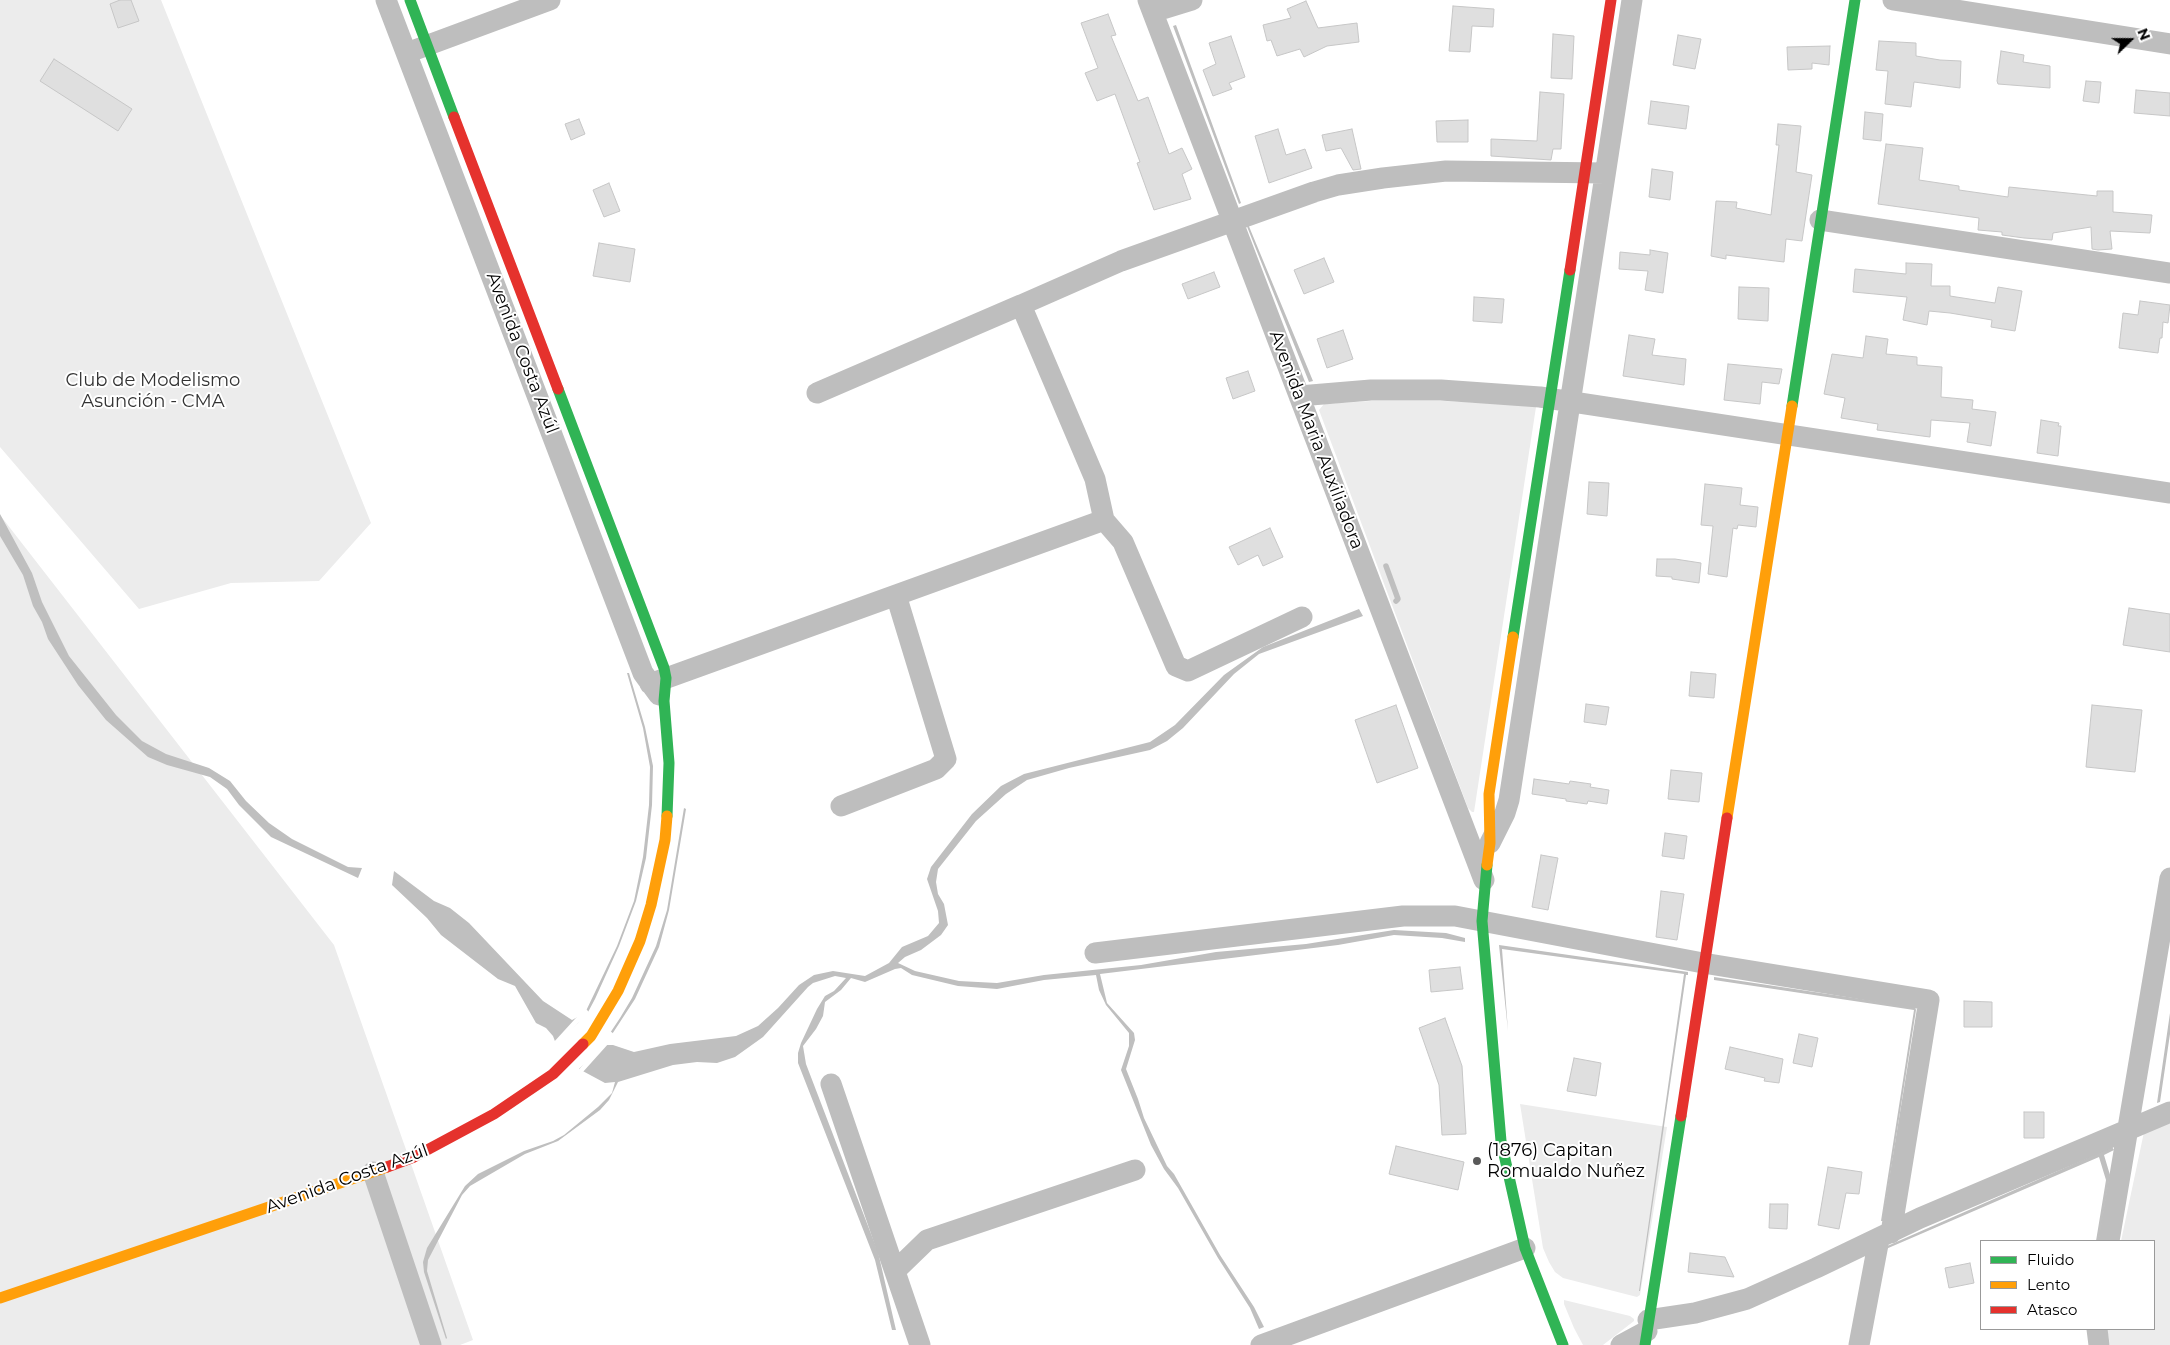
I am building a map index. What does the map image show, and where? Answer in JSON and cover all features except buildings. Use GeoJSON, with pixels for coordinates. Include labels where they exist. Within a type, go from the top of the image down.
{"type":"FeatureCollection","features":[{"type":"Feature","properties":{"kind":"street","name":"Avenida Costa Azúl"},"geometry":{"type":"LineString","coordinates":[[386,0],[408,53],[643,672],[658,681]]}},
{"type":"Feature","properties":{"kind":"street","name":"Avenida Costa Azúl"},"geometry":{"type":"LineString","coordinates":[[0,1298],[414,1157],[494,1114],[553,1074],[591,1036],[618,991],[640,941],[659,872],[665,840],[668,798],[664,701],[658,681],[659,653],[410,0]]}},
{"type":"Feature","properties":{"kind":"street"},"geometry":{"type":"LineString","coordinates":[[408,53],[550,0]]}},
{"type":"Feature","properties":{"kind":"street"},"geometry":{"type":"LineString","coordinates":[[1150,6],[1192,0]]}},
{"type":"Feature","properties":{"kind":"street"},"geometry":{"type":"LineString","coordinates":[[1595,173],[1611,0]]}},
{"type":"Feature","properties":{"kind":"street"},"geometry":{"type":"LineString","coordinates":[[1563,1345],[1525,1248],[1501,1141],[1482,921],[1484,880],[1490,843],[1505,813],[1509,800],[1560,400],[1595,173],[1632,0]]}},
{"type":"Feature","properties":{"kind":"street"},"geometry":{"type":"LineString","coordinates":[[1647,1332],[1855,0]]}},
{"type":"Feature","properties":{"kind":"street"},"geometry":{"type":"LineString","coordinates":[[1893,0],[2170,44]]}},
{"type":"Feature","properties":{"kind":"street","name":"Avenida Maria Auxiliadora"},"geometry":{"type":"LineString","coordinates":[[1150,6],[1484,880]]}},
{"type":"Feature","properties":{"kind":"street"},"geometry":{"type":"LineString","coordinates":[[816,393],[1121,261],[1338,185],[1446,171],[1595,173]]}},
{"type":"Feature","properties":{"kind":"street"},"geometry":{"type":"LineString","coordinates":[[1820,220],[2170,273]]}},
{"type":"Feature","properties":{"kind":"street"},"geometry":{"type":"LineString","coordinates":[[486,259],[506,251]]}},
{"type":"Feature","properties":{"kind":"street"},"geometry":{"type":"LineString","coordinates":[[1021,305],[1095,479],[1104,520],[1123,542],[1176,666],[1188,671],[1302,618]]}},
{"type":"Feature","properties":{"kind":"street"},"geometry":{"type":"LineString","coordinates":[[1299,396],[1371,390],[1441,390],[1560,400],[2170,494]]}},
{"type":"Feature","properties":{"kind":"street"},"geometry":{"type":"LineString","coordinates":[[658,681],[1104,520]]}},
{"type":"Feature","properties":{"kind":"street"},"geometry":{"type":"LineString","coordinates":[[841,806],[936,769],[946,759],[896,595]]}},
{"type":"Feature","properties":{"kind":"street"},"geometry":{"type":"LineString","coordinates":[[2109,1240],[2170,878]]}},
{"type":"Feature","properties":{"kind":"street"},"geometry":{"type":"LineString","coordinates":[[1095,953],[1403,916],[1455,916],[1704,963],[1929,1000],[1885,1236],[1859,1345]]}},
{"type":"Feature","properties":{"kind":"street"},"geometry":{"type":"LineString","coordinates":[[831,1084],[920,1345]]}},
{"type":"Feature","properties":{"kind":"street"},"geometry":{"type":"LineString","coordinates":[[1621,1345],[1647,1332],[1695,1313],[1747,1298],[1885,1236],[1920,1218],[2170,1112]]}},
{"type":"Feature","properties":{"kind":"street"},"geometry":{"type":"LineString","coordinates":[[894,1271],[926,1240],[1135,1170]]}},
{"type":"Feature","properties":{"kind":"street"},"geometry":{"type":"LineString","coordinates":[[373,1172],[431,1345]]}},
{"type":"Feature","properties":{"kind":"street"},"geometry":{"type":"LineString","coordinates":[[1261,1345],[1525,1248]]}},
{"type":"Feature","properties":{"kind":"street"},"geometry":{"type":"LineString","coordinates":[[2097,1330],[2099,1345]]}},
{"type":"Feature","properties":{"kind":"green space","name":"Club de Modelismo Asunción - CMA"},"geometry":{"type":"Polygon","coordinates":[[[0,0],[161,0],[371,523],[319,581],[231,583],[139,609],[0,447],[0,0]]]}},
{"type":"Feature","properties":{"kind":"green space"},"geometry":{"type":"Polygon","coordinates":[[[1371,401],[1445,401],[1536,407],[1474,812],[1468,808],[1319,410],[1324,404],[1371,401]]]}},
{"type":"Feature","properties":{"kind":"green space"},"geometry":{"type":"Polygon","coordinates":[[[0,515],[334,945],[473,1340],[460,1345],[0,1345],[0,515]]]}},
{"type":"Feature","properties":{"kind":"green space"},"geometry":{"type":"Polygon","coordinates":[[[1520,1104],[1667,1127],[1640,1295],[1637,1297],[1563,1278],[1555,1272],[1543,1248],[1520,1104]]]}},
{"type":"Feature","properties":{"kind":"green space"},"geometry":{"type":"Polygon","coordinates":[[[2170,1120],[2170,1345],[2110,1345],[2107,1330],[2155,1330],[2155,1240],[2121,1240],[2144,1132],[2170,1120]]]}},
{"type":"Feature","properties":{"kind":"green space"},"geometry":{"type":"Polygon","coordinates":[[[1564,1300],[1630,1316],[1634,1321],[1603,1345],[1583,1345],[1574,1328],[1564,1300]]]}},
{"type":"Feature","properties":{"kind":"shaded area"},"geometry":{"type":"Polygon","coordinates":[[[1176,25],[1241,203],[1239,204],[1173,26],[1176,25]]]}},
{"type":"Feature","properties":{"kind":"shaded area"},"geometry":{"type":"Polygon","coordinates":[[[1246,224],[1248,224],[1313,381],[1309,382],[1246,224]]]}},
{"type":"Feature","properties":{"kind":"shaded area"},"geometry":{"type":"Polygon","coordinates":[[[0,514],[32,573],[42,602],[69,656],[116,715],[142,741],[166,754],[209,768],[230,781],[246,801],[269,823],[292,839],[348,867],[362,868],[358,878],[271,837],[239,805],[227,789],[210,777],[167,765],[148,757],[106,720],[78,685],[48,639],[42,622],[33,606],[23,575],[0,536],[0,514]]]}},
{"type":"Feature","properties":{"kind":"shaded area"},"geometry":{"type":"Polygon","coordinates":[[[1359,609],[1363,616],[1259,654],[1234,674],[1183,728],[1167,741],[1150,750],[1069,768],[1027,780],[1006,794],[976,821],[938,869],[936,882],[938,894],[944,904],[948,925],[941,935],[921,950],[905,957],[898,963],[915,971],[959,981],[997,983],[1044,975],[1141,965],[1216,952],[1306,944],[1394,930],[1446,933],[1465,938],[1465,942],[1442,938],[1394,935],[1338,945],[1100,974],[1107,1003],[1134,1033],[1135,1040],[1126,1069],[1144,1118],[1167,1166],[1174,1174],[1220,1255],[1254,1307],[1264,1327],[1259,1329],[1250,1308],[1151,1145],[1121,1070],[1129,1046],[1129,1033],[1106,1005],[1099,990],[1096,975],[1044,980],[997,989],[958,986],[912,975],[901,968],[865,982],[851,978],[841,990],[825,1002],[823,1016],[803,1046],[806,1064],[878,1252],[896,1330],[892,1330],[875,1260],[798,1063],[801,1043],[817,1009],[825,996],[834,991],[846,978],[835,976],[813,983],[808,987],[763,1037],[735,1057],[717,1063],[697,1062],[673,1065],[618,1082],[609,1100],[600,1110],[558,1141],[525,1154],[470,1186],[462,1195],[428,1260],[427,1271],[446,1339],[424,1272],[423,1262],[427,1248],[465,1186],[478,1174],[524,1151],[564,1135],[612,1093],[615,1082],[605,1083],[579,1069],[602,1045],[620,1018],[632,998],[656,946],[667,910],[684,808],[686,809],[669,910],[659,947],[635,999],[605,1045],[613,1045],[634,1052],[670,1044],[736,1036],[758,1026],[799,985],[814,975],[833,971],[865,976],[889,963],[902,947],[928,936],[939,923],[938,911],[927,879],[931,867],[972,814],[1001,786],[1024,774],[1150,742],[1175,725],[1224,675],[1263,647],[1359,609]]]}},
{"type":"Feature","properties":{"kind":"shaded area"},"geometry":{"type":"Polygon","coordinates":[[[627,673],[629,673],[645,727],[653,766],[652,805],[646,858],[636,901],[619,946],[595,999],[587,1014],[556,1044],[553,1036],[546,1028],[536,1023],[515,986],[498,979],[441,935],[427,918],[392,885],[394,871],[434,901],[450,908],[469,923],[543,1001],[572,1020],[585,1013],[617,946],[634,901],[643,857],[649,805],[650,767],[643,728],[627,673]]]}},
{"type":"Feature","properties":{"kind":"shaded area"},"geometry":{"type":"Polygon","coordinates":[[[1499,945],[1688,972],[1688,975],[1686,975],[1640,1291],[1684,974],[1502,949],[1508,1031],[1499,945]]]}},
{"type":"Feature","properties":{"kind":"shaded area"},"geometry":{"type":"Polygon","coordinates":[[[1714,977],[1915,1007],[1883,1221],[1881,1221],[1914,1010],[1714,980],[1714,977]]]}},
{"type":"Feature","properties":{"kind":"shaded area"},"geometry":{"type":"Polygon","coordinates":[[[2170,1013],[2170,1034],[2160,1102],[2157,1103],[2170,1013]]]}},
{"type":"Feature","properties":{"kind":"shaded area"},"geometry":{"type":"Polygon","coordinates":[[[2112,1147],[2114,1150],[2104,1155],[2110,1175],[2099,1240],[2096,1240],[2106,1180],[2099,1157],[1886,1249],[1885,1247],[2112,1147]]]}},
{"type":"Feature","properties":{"kind":"pier"},"geometry":{"type":"Polygon","coordinates":[[[585,1008],[590,1013],[578,1023],[558,1046],[555,1046],[553,1043],[585,1008]]]}},
{"type":"Feature","properties":{"kind":"pier"},"geometry":{"type":"Polygon","coordinates":[[[609,1030],[615,1035],[609,1043],[582,1073],[578,1071],[609,1030]]]}},
{"type":"Feature","properties":{"kind":"waterway"},"geometry":{"type":"LineString","coordinates":[[1386,566],[1398,599],[1396,601]]}},
{"type":"Feature","properties":{"kind":"traffic: fast"},"geometry":{"type":"LineString","coordinates":[[410,0],[454,117]]}},
{"type":"Feature","properties":{"kind":"traffic: fast"},"geometry":{"type":"LineString","coordinates":[[1792,406],[1855,0]]}},
{"type":"Feature","properties":{"kind":"traffic: fast"},"geometry":{"type":"LineString","coordinates":[[1513,637],[1570,270]]}},
{"type":"Feature","properties":{"kind":"traffic: fast"},"geometry":{"type":"LineString","coordinates":[[558,389],[664,668],[666,678],[664,701],[669,763],[667,816]]}},
{"type":"Feature","properties":{"kind":"traffic: fast"},"geometry":{"type":"LineString","coordinates":[[1487,865],[1482,921],[1501,1141],[1525,1248],[1563,1345]]}},
{"type":"Feature","properties":{"kind":"traffic: fast"},"geometry":{"type":"LineString","coordinates":[[1645,1345],[1681,1116]]}},
{"type":"Feature","properties":{"kind":"traffic: slow"},"geometry":{"type":"LineString","coordinates":[[1727,818],[1792,406]]}},
{"type":"Feature","properties":{"kind":"traffic: slow"},"geometry":{"type":"LineString","coordinates":[[1487,865],[1490,843],[1489,794],[1513,637]]}},
{"type":"Feature","properties":{"kind":"traffic: slow"},"geometry":{"type":"LineString","coordinates":[[583,1044],[591,1036],[618,991],[640,941],[651,905],[665,840],[667,816]]}},
{"type":"Feature","properties":{"kind":"traffic: slow"},"geometry":{"type":"LineString","coordinates":[[0,1298],[387,1167]]}},
{"type":"Feature","properties":{"kind":"traffic: jam"},"geometry":{"type":"LineString","coordinates":[[1570,270],[1611,0]]}},
{"type":"Feature","properties":{"kind":"traffic: jam"},"geometry":{"type":"LineString","coordinates":[[454,117],[558,389]]}},
{"type":"Feature","properties":{"kind":"traffic: jam"},"geometry":{"type":"LineString","coordinates":[[1681,1116],[1727,818]]}},
{"type":"Feature","properties":{"kind":"traffic: jam"},"geometry":{"type":"LineString","coordinates":[[387,1167],[414,1157],[494,1114],[553,1074],[583,1044]]}},
{"type":"Feature","properties":{"kind":"place","name":"(1876) Capitan Romualdo Nuñez"},"geometry":{"type":"Point","coordinates":[1477,1161]}}]}
